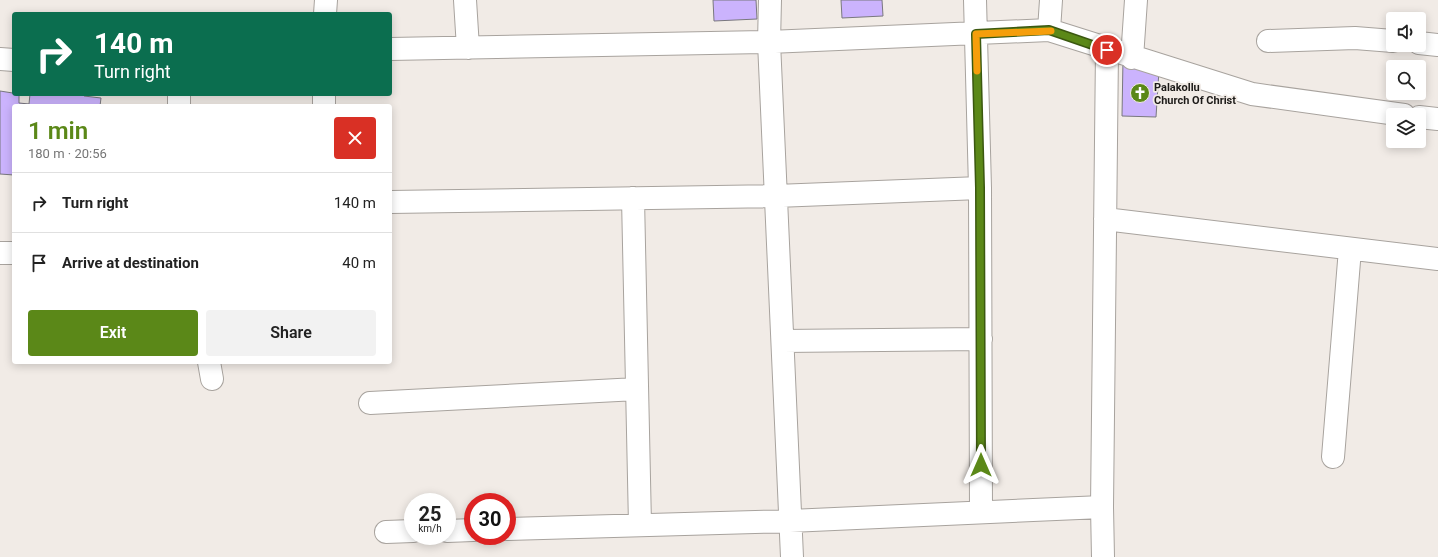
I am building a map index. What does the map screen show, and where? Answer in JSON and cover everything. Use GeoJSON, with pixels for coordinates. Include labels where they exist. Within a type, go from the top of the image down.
{"type":"FeatureCollection","features":[{"type":"Feature","properties":{"kind":"street"},"geometry":{"type":"LineString","coordinates":[[325,12],[326,0]]}},
{"type":"Feature","properties":{"kind":"street"},"geometry":{"type":"LineString","coordinates":[[465,0],[468,48]]}},
{"type":"Feature","properties":{"kind":"street"},"geometry":{"type":"LineString","coordinates":[[770,0],[769,42],[792,557]]}},
{"type":"Feature","properties":{"kind":"street"},"geometry":{"type":"LineString","coordinates":[[975,0],[980,188],[981,512]]}},
{"type":"Feature","properties":{"kind":"street"},"geometry":{"type":"LineString","coordinates":[[1049,30],[1051,0]]}},
{"type":"Feature","properties":{"kind":"street"},"geometry":{"type":"LineString","coordinates":[[1132,58],[1136,0]]}},
{"type":"Feature","properties":{"kind":"street"},"geometry":{"type":"LineString","coordinates":[[392,49],[769,42],[1049,30],[1132,58],[1252,94],[1386,113]]}},
{"type":"Feature","properties":{"kind":"street"},"geometry":{"type":"LineString","coordinates":[[1268,41],[1355,38],[1386,40]]}},
{"type":"Feature","properties":{"kind":"street"},"geometry":{"type":"LineString","coordinates":[[1426,44],[1438,45]]}},
{"type":"Feature","properties":{"kind":"street"},"geometry":{"type":"LineString","coordinates":[[1103,557],[1102,507],[1107,50]]}},
{"type":"Feature","properties":{"kind":"street"},"geometry":{"type":"LineString","coordinates":[[0,59],[12,60]]}},
{"type":"Feature","properties":{"kind":"street"},"geometry":{"type":"LineString","coordinates":[[1426,118],[1438,119]]}},
{"type":"Feature","properties":{"kind":"street"},"geometry":{"type":"LineString","coordinates":[[392,202],[776,196],[980,188]]}},
{"type":"Feature","properties":{"kind":"street"},"geometry":{"type":"LineString","coordinates":[[633,198],[640,525]]}},
{"type":"Feature","properties":{"kind":"street"},"geometry":{"type":"LineString","coordinates":[[1105,219],[1438,259]]}},
{"type":"Feature","properties":{"kind":"street"},"geometry":{"type":"LineString","coordinates":[[1333,457],[1350,249]]}},
{"type":"Feature","properties":{"kind":"street"},"geometry":{"type":"LineString","coordinates":[[0,253],[12,253]]}},
{"type":"Feature","properties":{"kind":"street"},"geometry":{"type":"LineString","coordinates":[[783,341],[981,339]]}},
{"type":"Feature","properties":{"kind":"street"},"geometry":{"type":"LineString","coordinates":[[370,403],[637,389]]}},
{"type":"Feature","properties":{"kind":"street"},"geometry":{"type":"LineString","coordinates":[[516,529],[790,520],[1102,507]]}},
{"type":"Feature","properties":{"kind":"street"},"geometry":{"type":"LineString","coordinates":[[386,532],[404,532]]}},
{"type":"Feature","properties":{"kind":"building"},"geometry":{"type":"Polygon","coordinates":[[[713,0],[756,0],[757,19],[714,21],[713,0]]]}},
{"type":"Feature","properties":{"kind":"building"},"geometry":{"type":"Polygon","coordinates":[[[841,0],[882,0],[883,16],[842,18],[841,0]]]}},
{"type":"Feature","properties":{"kind":"building","name":"Palakollu Church Of Christ"},"geometry":{"type":"Polygon","coordinates":[[[1123,59],[1159,70],[1156,117],[1122,116],[1123,59]]]}},
{"type":"Feature","properties":{"kind":"building"},"geometry":{"type":"Polygon","coordinates":[[[0,91],[12,93],[12,96],[19,96],[19,103],[29,104],[12,104],[12,175],[0,174],[0,91]]]}},
{"type":"Feature","properties":{"kind":"building"},"geometry":{"type":"Polygon","coordinates":[[[30,96],[84,96],[101,98],[100,104],[29,104],[30,96]]]}},
{"type":"Feature","properties":{"kind":"slow traffic"},"geometry":{"type":"LineString","coordinates":[[977,71],[976,34],[1051,31]]}},
{"type":"Feature","properties":{"kind":"place","name":"Palakollu Church Of Christ"},"geometry":{"type":"Point","coordinates":[1140,93]}},
{"type":"Feature","properties":{"kind":"route"},"geometry":{"type":"LineString","coordinates":[[981,465],[980,188],[976,34],[1049,30],[1107,50]]}}]}
